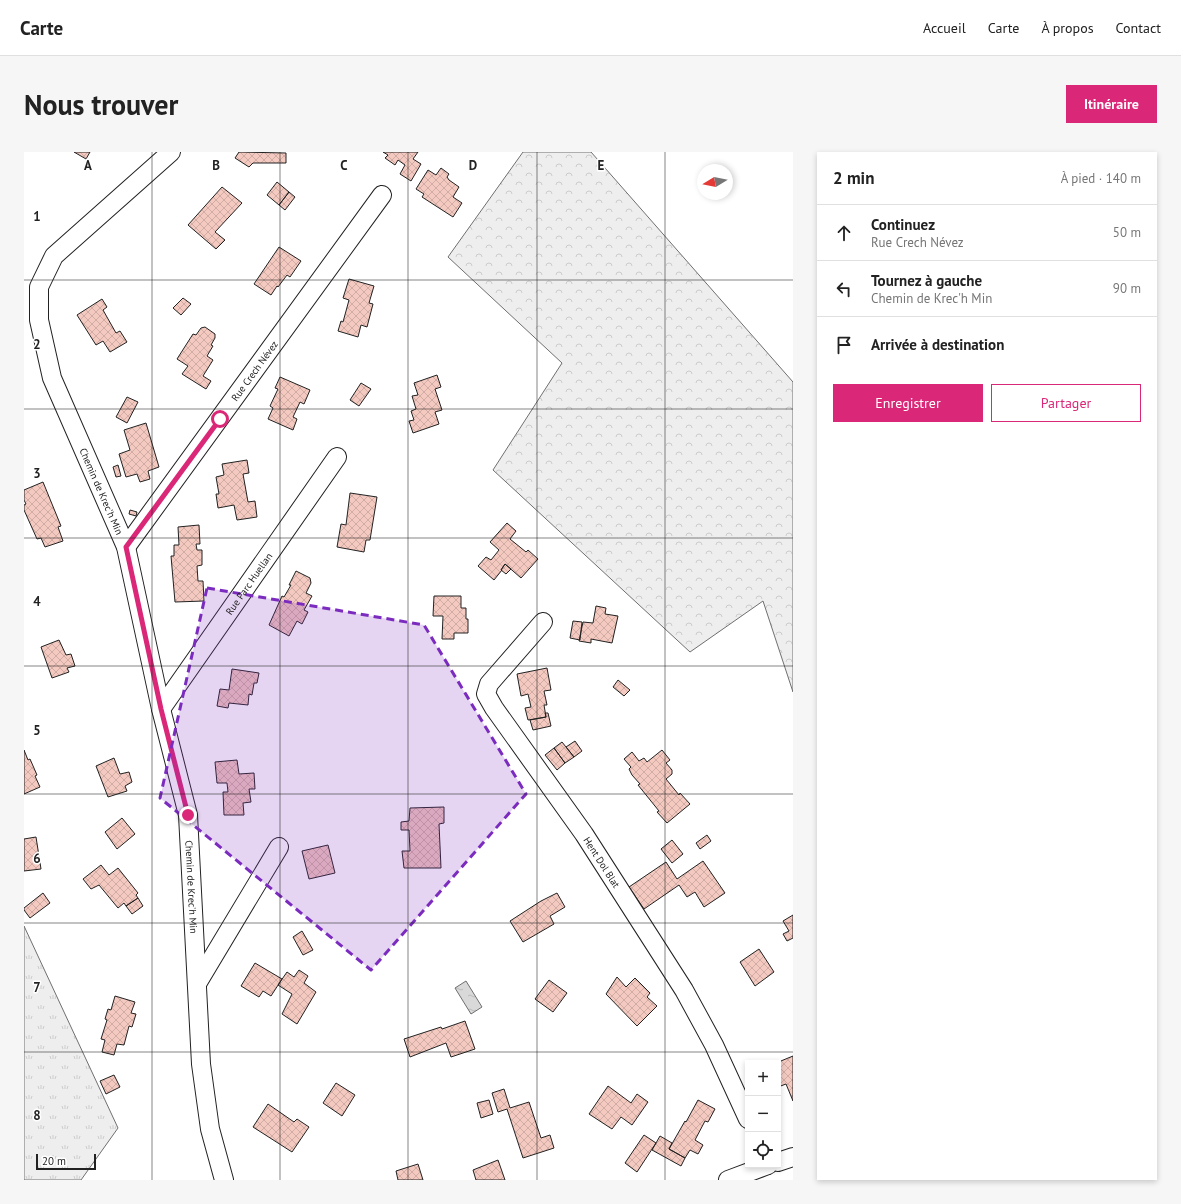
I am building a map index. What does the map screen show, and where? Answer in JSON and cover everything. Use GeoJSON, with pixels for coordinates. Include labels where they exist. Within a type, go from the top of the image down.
{"type":"FeatureCollection","features":[{"type":"Feature","properties":{"kind":"street","name":"Chemin de Krec'h Min"},"geometry":{"type":"LineString","coordinates":[[171,152],[54,256],[39,287],[39,320],[52,378],[126,547],[161,709],[188,815],[198,982],[201,1064],[210,1129],[224,1180]]}},
{"type":"Feature","properties":{"kind":"street","name":"Rue Crech Névez"},"geometry":{"type":"LineString","coordinates":[[126,547],[382,195]]}},
{"type":"Feature","properties":{"kind":"street","name":"Rue Parc Huellan"},"geometry":{"type":"LineString","coordinates":[[161,709],[337,457]]}},
{"type":"Feature","properties":{"kind":"street","name":"Hent Dol Blat"},"geometry":{"type":"LineString","coordinates":[[543,622],[489,684],[486,694],[494,708],[584,834],[684,990],[714,1045],[745,1112]]}},
{"type":"Feature","properties":{"kind":"street"},"geometry":{"type":"LineString","coordinates":[[198,982],[278,847]]}},
{"type":"Feature","properties":{"kind":"street"},"geometry":{"type":"LineString","coordinates":[[781,1161],[793,1157]]}},
{"type":"Feature","properties":{"kind":"street"},"geometry":{"type":"LineString","coordinates":[[728,1180],[760,1168]]}},
{"type":"Feature","properties":{"kind":"highlighted area"},"geometry":{"type":"Polygon","coordinates":[[[207,588],[424,625],[526,794],[371,970],[160,798],[207,588]]]}},
{"type":"Feature","properties":{"kind":"green space"},"geometry":{"type":"Polygon","coordinates":[[[523,152],[591,152],[793,382],[793,692],[763,601],[690,652],[493,470],[562,363],[448,257],[523,152]]]}},
{"type":"Feature","properties":{"kind":"green space"},"geometry":{"type":"Polygon","coordinates":[[[24,926],[118,1128],[81,1180],[24,1180],[24,926]]]}},
{"type":"Feature","properties":{"kind":"water"},"geometry":{"type":"Polygon","coordinates":[[[466,981],[482,1007],[471,1014],[455,988],[466,981]]]}},
{"type":"Feature","properties":{"kind":"building"},"geometry":{"type":"Polygon","coordinates":[[[74,152],[90,152],[86,159],[74,152]]]}},
{"type":"Feature","properties":{"kind":"building"},"geometry":{"type":"Polygon","coordinates":[[[239,152],[286,153],[286,163],[253,163],[249,167],[235,158],[239,152]]]}},
{"type":"Feature","properties":{"kind":"building"},"geometry":{"type":"Polygon","coordinates":[[[383,152],[418,152],[413,159],[421,164],[411,181],[400,174],[405,165],[398,160],[395,165],[385,158],[388,155],[383,152]]]}},
{"type":"Feature","properties":{"kind":"building"},"geometry":{"type":"Polygon","coordinates":[[[441,168],[449,174],[447,177],[449,180],[459,187],[453,197],[462,203],[453,217],[422,197],[424,194],[416,189],[428,170],[436,175],[441,168]]]}},
{"type":"Feature","properties":{"kind":"building"},"geometry":{"type":"Polygon","coordinates":[[[277,182],[289,192],[279,205],[267,195],[277,182]]]}},
{"type":"Feature","properties":{"kind":"building"},"geometry":{"type":"Polygon","coordinates":[[[222,187],[242,203],[215,232],[225,240],[216,249],[188,225],[222,187]]]}},
{"type":"Feature","properties":{"kind":"building"},"geometry":{"type":"Polygon","coordinates":[[[289,192],[295,197],[285,210],[279,205],[289,192]]]}},
{"type":"Feature","properties":{"kind":"building"},"geometry":{"type":"Polygon","coordinates":[[[279,247],[301,261],[290,277],[287,275],[271,295],[254,284],[279,247]]]}},
{"type":"Feature","properties":{"kind":"building"},"geometry":{"type":"Polygon","coordinates":[[[349,279],[374,286],[369,303],[373,304],[367,327],[361,325],[358,337],[338,331],[341,321],[343,322],[349,300],[343,298],[349,279]]]}},
{"type":"Feature","properties":{"kind":"building"},"geometry":{"type":"Polygon","coordinates":[[[183,298],[191,304],[181,315],[173,308],[183,298]]]}},
{"type":"Feature","properties":{"kind":"building"},"geometry":{"type":"Polygon","coordinates":[[[102,299],[107,307],[103,310],[116,333],[120,331],[127,342],[110,352],[103,341],[96,345],[77,315],[102,299]]]}},
{"type":"Feature","properties":{"kind":"building"},"geometry":{"type":"Polygon","coordinates":[[[205,327],[215,334],[215,338],[211,345],[213,346],[207,356],[213,360],[203,376],[211,381],[206,389],[182,374],[188,366],[177,359],[193,334],[196,335],[201,328],[205,327]]]}},
{"type":"Feature","properties":{"kind":"building"},"geometry":{"type":"Polygon","coordinates":[[[437,375],[441,387],[435,389],[442,410],[435,412],[439,424],[413,433],[409,421],[414,420],[411,411],[416,409],[412,396],[418,395],[414,383],[437,375]]]}},
{"type":"Feature","properties":{"kind":"building"},"geometry":{"type":"Polygon","coordinates":[[[280,377],[310,390],[304,404],[300,402],[293,417],[297,419],[293,430],[268,419],[273,408],[270,406],[278,389],[275,388],[280,377]]]}},
{"type":"Feature","properties":{"kind":"building"},"geometry":{"type":"Polygon","coordinates":[[[361,383],[371,389],[359,406],[350,400],[361,383]]]}},
{"type":"Feature","properties":{"kind":"building"},"geometry":{"type":"Polygon","coordinates":[[[127,397],[138,402],[127,423],[116,417],[127,397]]]}},
{"type":"Feature","properties":{"kind":"building"},"geometry":{"type":"Polygon","coordinates":[[[146,423],[159,467],[148,471],[150,479],[140,482],[137,474],[126,477],[119,454],[130,450],[124,430],[146,423]]]}},
{"type":"Feature","properties":{"kind":"building"},"geometry":{"type":"Polygon","coordinates":[[[247,460],[249,473],[243,474],[248,502],[255,501],[257,517],[237,520],[234,505],[218,508],[216,494],[219,494],[216,477],[224,475],[222,464],[247,460]]]}},
{"type":"Feature","properties":{"kind":"building"},"geometry":{"type":"Polygon","coordinates":[[[118,465],[121,476],[116,477],[113,467],[118,465]]]}},
{"type":"Feature","properties":{"kind":"building"},"geometry":{"type":"Polygon","coordinates":[[[43,482],[61,526],[58,527],[63,541],[45,547],[41,538],[37,539],[24,510],[24,505],[26,504],[24,500],[24,490],[43,482]]]}},
{"type":"Feature","properties":{"kind":"building"},"geometry":{"type":"Polygon","coordinates":[[[350,493],[377,497],[370,540],[366,540],[364,552],[337,547],[341,524],[346,525],[350,493]]]}},
{"type":"Feature","properties":{"kind":"building"},"geometry":{"type":"Polygon","coordinates":[[[130,510],[137,512],[136,516],[129,514],[130,510]]]}},
{"type":"Feature","properties":{"kind":"building"},"geometry":{"type":"Polygon","coordinates":[[[507,523],[516,531],[510,539],[526,552],[528,550],[538,559],[521,578],[505,564],[494,580],[478,566],[486,557],[491,560],[499,550],[490,542],[507,523]]]}},
{"type":"Feature","properties":{"kind":"building"},"geometry":{"type":"Polygon","coordinates":[[[199,525],[200,544],[196,544],[197,550],[202,550],[202,565],[197,566],[198,581],[203,581],[204,601],[175,602],[171,556],[174,556],[174,545],[179,545],[178,527],[199,525]]]}},
{"type":"Feature","properties":{"kind":"building"},"geometry":{"type":"Polygon","coordinates":[[[505,564],[511,569],[506,574],[501,570],[505,564]]]}},
{"type":"Feature","properties":{"kind":"building"},"geometry":{"type":"Polygon","coordinates":[[[296,571],[310,578],[311,583],[306,593],[312,596],[304,610],[308,612],[302,624],[297,621],[289,636],[269,625],[282,596],[284,597],[291,585],[289,585],[296,571]]]}},
{"type":"Feature","properties":{"kind":"building"},"geometry":{"type":"Polygon","coordinates":[[[434,596],[461,596],[461,608],[466,608],[468,633],[454,633],[454,639],[442,639],[443,616],[433,616],[434,596]]]}},
{"type":"Feature","properties":{"kind":"building"},"geometry":{"type":"Polygon","coordinates":[[[596,606],[606,608],[605,614],[618,616],[612,643],[591,639],[591,643],[579,641],[583,622],[593,623],[596,606]]]}},
{"type":"Feature","properties":{"kind":"building"},"geometry":{"type":"Polygon","coordinates":[[[573,621],[582,622],[580,640],[570,638],[573,621]]]}},
{"type":"Feature","properties":{"kind":"building"},"geometry":{"type":"Polygon","coordinates":[[[59,640],[66,655],[71,654],[75,666],[67,668],[69,672],[52,678],[41,647],[59,640]]]}},
{"type":"Feature","properties":{"kind":"building"},"geometry":{"type":"Polygon","coordinates":[[[547,668],[551,690],[544,691],[547,705],[544,705],[546,717],[528,720],[525,708],[531,707],[528,694],[521,696],[517,674],[547,668]]]}},
{"type":"Feature","properties":{"kind":"building"},"geometry":{"type":"Polygon","coordinates":[[[232,669],[259,673],[257,683],[254,683],[252,695],[249,694],[248,705],[229,703],[228,708],[217,706],[220,689],[229,690],[232,669]]]}},
{"type":"Feature","properties":{"kind":"building"},"geometry":{"type":"Polygon","coordinates":[[[618,680],[630,690],[624,696],[613,687],[618,680]]]}},
{"type":"Feature","properties":{"kind":"building"},"geometry":{"type":"Polygon","coordinates":[[[545,713],[548,713],[551,726],[533,730],[530,720],[546,717],[545,713]]]}},
{"type":"Feature","properties":{"kind":"building"},"geometry":{"type":"Polygon","coordinates":[[[575,741],[582,751],[574,757],[566,747],[575,741]]]}},
{"type":"Feature","properties":{"kind":"building"},"geometry":{"type":"Polygon","coordinates":[[[562,742],[574,757],[565,763],[554,748],[562,742]]]}},
{"type":"Feature","properties":{"kind":"building"},"geometry":{"type":"Polygon","coordinates":[[[554,748],[565,763],[557,770],[545,755],[554,748]]]}},
{"type":"Feature","properties":{"kind":"building"},"geometry":{"type":"Polygon","coordinates":[[[24,750],[37,775],[35,776],[40,787],[24,794],[24,750]]]}},
{"type":"Feature","properties":{"kind":"building"},"geometry":{"type":"Polygon","coordinates":[[[662,750],[670,760],[666,763],[672,770],[672,774],[666,779],[679,795],[680,793],[690,804],[667,823],[657,812],[659,811],[638,785],[640,784],[629,769],[631,767],[624,759],[632,752],[639,761],[644,758],[647,762],[662,750]]]}},
{"type":"Feature","properties":{"kind":"building"},"geometry":{"type":"Polygon","coordinates":[[[114,758],[120,774],[129,772],[132,782],[125,786],[127,791],[108,797],[96,766],[114,758]]]}},
{"type":"Feature","properties":{"kind":"building"},"geometry":{"type":"Polygon","coordinates":[[[237,760],[239,774],[254,773],[255,789],[249,789],[251,802],[243,803],[244,815],[224,815],[223,792],[228,792],[227,783],[217,783],[215,762],[237,760]]]}},
{"type":"Feature","properties":{"kind":"building"},"geometry":{"type":"Polygon","coordinates":[[[444,807],[444,823],[439,824],[441,868],[404,868],[402,851],[410,851],[409,830],[401,830],[401,822],[409,821],[410,808],[444,807]]]}},
{"type":"Feature","properties":{"kind":"building"},"geometry":{"type":"Polygon","coordinates":[[[122,818],[135,834],[117,849],[105,832],[122,818]]]}},
{"type":"Feature","properties":{"kind":"building"},"geometry":{"type":"Polygon","coordinates":[[[707,835],[711,841],[700,849],[696,843],[707,835]]]}},
{"type":"Feature","properties":{"kind":"building"},"geometry":{"type":"Polygon","coordinates":[[[36,837],[41,869],[24,871],[24,839],[36,837]]]}},
{"type":"Feature","properties":{"kind":"building"},"geometry":{"type":"Polygon","coordinates":[[[672,840],[683,854],[672,863],[661,849],[672,840]]]}},
{"type":"Feature","properties":{"kind":"building"},"geometry":{"type":"Polygon","coordinates":[[[328,845],[335,873],[309,879],[302,851],[328,845]]]}},
{"type":"Feature","properties":{"kind":"building"},"geometry":{"type":"Polygon","coordinates":[[[703,861],[725,893],[704,907],[695,892],[687,897],[679,885],[644,909],[629,887],[666,862],[677,879],[703,861]]]}},
{"type":"Feature","properties":{"kind":"building"},"geometry":{"type":"Polygon","coordinates":[[[101,865],[109,875],[118,868],[138,893],[136,895],[138,898],[126,906],[124,903],[118,908],[99,885],[91,889],[83,879],[101,865]]]}},
{"type":"Feature","properties":{"kind":"building"},"geometry":{"type":"Polygon","coordinates":[[[43,893],[50,903],[30,918],[24,908],[43,893]]]}},
{"type":"Feature","properties":{"kind":"building"},"geometry":{"type":"Polygon","coordinates":[[[557,893],[565,907],[550,916],[554,924],[523,942],[510,921],[541,901],[557,893]]]}},
{"type":"Feature","properties":{"kind":"building"},"geometry":{"type":"Polygon","coordinates":[[[138,898],[143,906],[132,914],[126,906],[138,898]]]}},
{"type":"Feature","properties":{"kind":"building"},"geometry":{"type":"Polygon","coordinates":[[[793,915],[793,938],[787,941],[783,934],[789,931],[783,921],[793,915]]]}},
{"type":"Feature","properties":{"kind":"building"},"geometry":{"type":"Polygon","coordinates":[[[302,931],[313,950],[303,955],[293,937],[302,931]]]}},
{"type":"Feature","properties":{"kind":"building"},"geometry":{"type":"Polygon","coordinates":[[[759,949],[774,972],[755,986],[740,962],[759,949]]]}},
{"type":"Feature","properties":{"kind":"building"},"geometry":{"type":"Polygon","coordinates":[[[255,963],[282,979],[271,996],[263,991],[259,997],[241,986],[255,963]]]}},
{"type":"Feature","properties":{"kind":"building"},"geometry":{"type":"Polygon","coordinates":[[[299,970],[308,976],[304,983],[316,992],[297,1024],[282,1014],[292,994],[278,985],[287,972],[294,977],[299,970]]]}},
{"type":"Feature","properties":{"kind":"building"},"geometry":{"type":"Polygon","coordinates":[[[617,977],[626,987],[635,978],[650,993],[647,997],[657,1006],[637,1026],[606,994],[617,977]]]}},
{"type":"Feature","properties":{"kind":"building"},"geometry":{"type":"Polygon","coordinates":[[[549,980],[567,993],[553,1012],[535,999],[549,980]]]}},
{"type":"Feature","properties":{"kind":"building"},"geometry":{"type":"Polygon","coordinates":[[[115,996],[135,1002],[131,1013],[136,1014],[132,1027],[129,1026],[124,1045],[117,1044],[114,1055],[102,1052],[105,1040],[101,1039],[107,1020],[105,1019],[108,1009],[111,1010],[115,996]]]}},
{"type":"Feature","properties":{"kind":"building"},"geometry":{"type":"Polygon","coordinates":[[[465,1021],[475,1049],[451,1057],[446,1043],[410,1057],[404,1039],[465,1021]]]}},
{"type":"Feature","properties":{"kind":"building"},"geometry":{"type":"Polygon","coordinates":[[[793,1056],[793,1101],[786,1084],[781,1086],[781,1061],[793,1056]]]}},
{"type":"Feature","properties":{"kind":"building"},"geometry":{"type":"Polygon","coordinates":[[[114,1075],[120,1087],[106,1094],[100,1081],[114,1075]]]}},
{"type":"Feature","properties":{"kind":"building"},"geometry":{"type":"Polygon","coordinates":[[[336,1083],[355,1095],[342,1116],[323,1103],[336,1083]]]}},
{"type":"Feature","properties":{"kind":"building"},"geometry":{"type":"Polygon","coordinates":[[[608,1086],[631,1103],[637,1094],[648,1102],[632,1125],[621,1117],[612,1129],[589,1114],[608,1086]]]}},
{"type":"Feature","properties":{"kind":"building"},"geometry":{"type":"Polygon","coordinates":[[[504,1089],[510,1108],[529,1102],[541,1138],[550,1135],[554,1148],[523,1158],[507,1109],[498,1112],[492,1093],[504,1089]]]}},
{"type":"Feature","properties":{"kind":"building"},"geometry":{"type":"Polygon","coordinates":[[[489,1100],[493,1114],[481,1118],[477,1103],[489,1100]]]}},
{"type":"Feature","properties":{"kind":"building"},"geometry":{"type":"Polygon","coordinates":[[[698,1100],[715,1109],[708,1122],[705,1121],[695,1140],[703,1145],[698,1154],[690,1150],[685,1158],[669,1149],[698,1100]]]}},
{"type":"Feature","properties":{"kind":"building"},"geometry":{"type":"Polygon","coordinates":[[[268,1104],[294,1122],[297,1119],[309,1127],[292,1152],[253,1127],[268,1104]]]}},
{"type":"Feature","properties":{"kind":"building"},"geometry":{"type":"Polygon","coordinates":[[[644,1135],[656,1143],[637,1172],[625,1163],[644,1135]]]}},
{"type":"Feature","properties":{"kind":"building"},"geometry":{"type":"Polygon","coordinates":[[[660,1136],[672,1143],[669,1149],[685,1158],[681,1166],[652,1150],[660,1136]]]}},
{"type":"Feature","properties":{"kind":"building"},"geometry":{"type":"Polygon","coordinates":[[[498,1160],[505,1180],[476,1180],[473,1170],[498,1160]]]}},
{"type":"Feature","properties":{"kind":"building"},"geometry":{"type":"Polygon","coordinates":[[[418,1164],[423,1180],[398,1180],[396,1171],[418,1164]]]}},
{"type":"Feature","properties":{"kind":"route"},"geometry":{"type":"LineString","coordinates":[[188,815],[161,709],[126,547],[220,419]]}}]}
